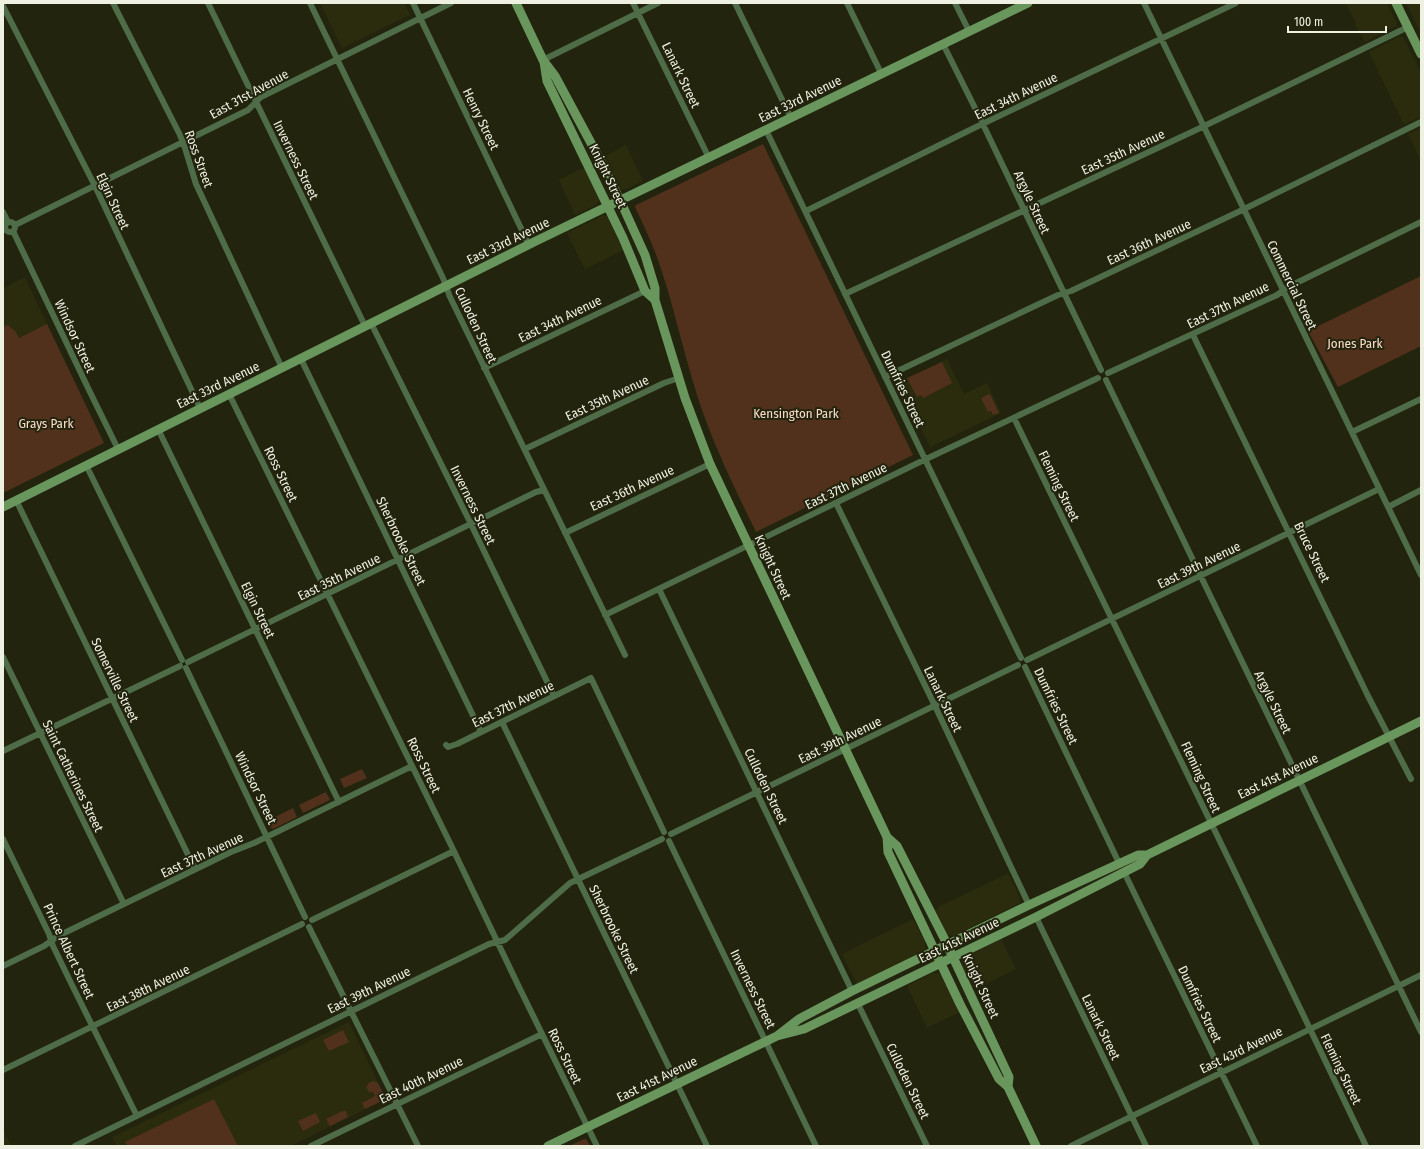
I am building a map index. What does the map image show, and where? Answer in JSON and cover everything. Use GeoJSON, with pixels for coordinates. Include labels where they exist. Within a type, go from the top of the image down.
{"type":"FeatureCollection","features":[{"type":"Feature","properties":{"kind":"main road","name":"Knight Street"},"geometry":{"type":"LineString","coordinates":[[516,3],[543,60],[555,76],[598,156],[620,200],[644,255],[655,288],[655,300],[679,378],[693,421],[710,464],[887,837],[888,852],[960,1004],[999,1079],[1008,1087],[1036,1146]]}},
{"type":"Feature","properties":{"kind":"main road","name":"East 33rd Avenue"},"geometry":{"type":"LineString","coordinates":[[3,507],[118,448],[620,200],[1028,3]]}},
{"type":"Feature","properties":{"kind":"main road"},"geometry":{"type":"LineString","coordinates":[[1396,3],[1420,49]]}},
{"type":"Feature","properties":{"kind":"main road","name":"Knight Street"},"geometry":{"type":"LineString","coordinates":[[543,60],[546,81],[608,206],[645,291],[655,300]]}},
{"type":"Feature","properties":{"kind":"main road","name":"East 41st Avenue"},"geometry":{"type":"LineString","coordinates":[[777,1036],[799,1019],[852,991],[1119,863],[1138,855],[1147,855],[1421,721]]}},
{"type":"Feature","properties":{"kind":"main road","name":"Knight Street"},"geometry":{"type":"LineString","coordinates":[[887,837],[897,846],[953,957],[1009,1077],[1008,1087]]}},
{"type":"Feature","properties":{"kind":"main road","name":"East 41st Avenue"},"geometry":{"type":"LineString","coordinates":[[548,1146],[766,1041],[777,1036],[804,1029],[858,1004],[1036,917],[1140,864],[1147,855]]}},
{"type":"Feature","properties":{"kind":"street","name":"Ross Street"},"geometry":{"type":"LineString","coordinates":[[113,3],[183,142],[196,184],[282,368]]}},
{"type":"Feature","properties":{"kind":"street","name":"Inverness Street"},"geometry":{"type":"LineString","coordinates":[[208,3],[256,103],[368,325],[471,524],[554,696]]}},
{"type":"Feature","properties":{"kind":"street","name":"Culloden Street"},"geometry":{"type":"LineString","coordinates":[[310,3],[443,278],[484,368],[625,655]]}},
{"type":"Feature","properties":{"kind":"street","name":"Henry Street"},"geometry":{"type":"LineString","coordinates":[[413,3],[529,245]]}},
{"type":"Feature","properties":{"kind":"street","name":"East 31st Avenue"},"geometry":{"type":"LineString","coordinates":[[14,228],[94,186],[249,109],[261,97],[451,3]]}},
{"type":"Feature","properties":{"kind":"street","name":"Lanark Street"},"geometry":{"type":"LineString","coordinates":[[633,3],[709,158]]}},
{"type":"Feature","properties":{"kind":"street"},"geometry":{"type":"LineString","coordinates":[[543,60],[658,3]]}},
{"type":"Feature","properties":{"kind":"street"},"geometry":{"type":"LineString","coordinates":[[735,3],[791,118]]}},
{"type":"Feature","properties":{"kind":"street"},"geometry":{"type":"LineString","coordinates":[[848,3],[881,73]]}},
{"type":"Feature","properties":{"kind":"street"},"geometry":{"type":"LineString","coordinates":[[955,3],[969,31]]}},
{"type":"Feature","properties":{"kind":"street","name":"Commercial Street"},"geometry":{"type":"LineString","coordinates":[[1144,3],[1421,575]]}},
{"type":"Feature","properties":{"kind":"street","name":"East 34th Avenue"},"geometry":{"type":"LineString","coordinates":[[806,211],[983,124],[1236,3]]}},
{"type":"Feature","properties":{"kind":"street","name":"Elgin Street"},"geometry":{"type":"LineString","coordinates":[[3,6],[94,186],[200,408]]}},
{"type":"Feature","properties":{"kind":"street","name":"East 35th Avenue"},"geometry":{"type":"LineString","coordinates":[[845,294],[1204,126],[1408,27]]}},
{"type":"Feature","properties":{"kind":"street","name":"Argyle Street"},"geometry":{"type":"LineString","coordinates":[[943,44],[1101,370]]}},
{"type":"Feature","properties":{"kind":"street","name":"East 36th Avenue"},"geometry":{"type":"LineString","coordinates":[[884,377],[1243,209],[1421,122]]}},
{"type":"Feature","properties":{"kind":"street","name":"Dumfries Street"},"geometry":{"type":"LineString","coordinates":[[766,130],[924,460],[1021,658],[1024,657],[1024,664],[1119,863]]}},
{"type":"Feature","properties":{"kind":"street"},"geometry":{"type":"LineString","coordinates":[[3,212],[8,222],[12,222],[14,228],[9,232],[4,230],[8,222]]}},
{"type":"Feature","properties":{"kind":"street","name":"East 37th Avenue"},"geometry":{"type":"LineString","coordinates":[[1108,373],[1277,295],[1288,287],[1421,222]]}},
{"type":"Feature","properties":{"kind":"street","name":"Windsor Street"},"geometry":{"type":"LineString","coordinates":[[14,228],[89,390],[118,448]]}},
{"type":"Feature","properties":{"kind":"street","name":"East 34th Avenue"},"geometry":{"type":"LineString","coordinates":[[484,368],[645,291]]}},
{"type":"Feature","properties":{"kind":"street","name":"Bruce Street"},"geometry":{"type":"LineString","coordinates":[[1193,335],[1389,737],[1411,779]]}},
{"type":"Feature","properties":{"kind":"street","name":"Sherbrooke Street"},"geometry":{"type":"LineString","coordinates":[[301,358],[481,732]]}},
{"type":"Feature","properties":{"kind":"street"},"geometry":{"type":"LineString","coordinates":[[1101,370],[1106,370],[1108,373],[1108,378],[1106,380],[1100,381],[1098,378],[1098,373],[1101,370]]}},
{"type":"Feature","properties":{"kind":"street","name":"East 35th Avenue"},"geometry":{"type":"LineString","coordinates":[[524,449],[664,383],[679,378]]}},
{"type":"Feature","properties":{"kind":"street","name":"East 37th Avenue"},"geometry":{"type":"LineString","coordinates":[[605,615],[924,460],[1098,378]]}},
{"type":"Feature","properties":{"kind":"street","name":"Argyle Street"},"geometry":{"type":"LineString","coordinates":[[1106,380],[1421,1032]]}},
{"type":"Feature","properties":{"kind":"street","name":"Ross Street"},"geometry":{"type":"LineString","coordinates":[[229,394],[454,851],[597,1146]]}},
{"type":"Feature","properties":{"kind":"street"},"geometry":{"type":"LineString","coordinates":[[1352,432],[1421,399]]}},
{"type":"Feature","properties":{"kind":"street","name":"Fleming Street"},"geometry":{"type":"LineString","coordinates":[[1014,418],[1366,1146]]}},
{"type":"Feature","properties":{"kind":"street","name":"Elgin Street"},"geometry":{"type":"LineString","coordinates":[[158,429],[339,802]]}},
{"type":"Feature","properties":{"kind":"street","name":"Windsor Street"},"geometry":{"type":"LineString","coordinates":[[86,464],[305,917]]}},
{"type":"Feature","properties":{"kind":"street","name":"East 36th Avenue"},"geometry":{"type":"LineString","coordinates":[[565,533],[710,464]]}},
{"type":"Feature","properties":{"kind":"street","name":"East 39th Avenue"},"geometry":{"type":"LineString","coordinates":[[671,834],[1024,664],[1112,619],[1379,488]]}},
{"type":"Feature","properties":{"kind":"street","name":"East 35th Avenue"},"geometry":{"type":"LineString","coordinates":[[3,752],[536,492],[544,490]]}},
{"type":"Feature","properties":{"kind":"street"},"geometry":{"type":"LineString","coordinates":[[1388,506],[1421,490]]}},
{"type":"Feature","properties":{"kind":"street","name":"Somerville Street"},"geometry":{"type":"LineString","coordinates":[[16,500],[195,869]]}},
{"type":"Feature","properties":{"kind":"street","name":"Lanark Street"},"geometry":{"type":"LineString","coordinates":[[836,503],[935,706],[1029,905]]}},
{"type":"Feature","properties":{"kind":"street","name":"Culloden Street"},"geometry":{"type":"LineString","coordinates":[[659,590],[852,991]]}},
{"type":"Feature","properties":{"kind":"street","name":"Saint Catherines Street"},"geometry":{"type":"LineString","coordinates":[[3,657],[124,904]]}},
{"type":"Feature","properties":{"kind":"street","name":"East 37th Avenue"},"geometry":{"type":"LineString","coordinates":[[446,745],[448,747],[481,732],[590,678],[664,832]]}},
{"type":"Feature","properties":{"kind":"street","name":"Sherbrooke Street"},"geometry":{"type":"LineString","coordinates":[[502,722],[707,1146]]}},
{"type":"Feature","properties":{"kind":"street","name":"East 37th Avenue"},"geometry":{"type":"LineString","coordinates":[[3,966],[44,946],[58,936],[195,869],[267,837],[412,766]]}},
{"type":"Feature","properties":{"kind":"street"},"geometry":{"type":"LineString","coordinates":[[664,832],[671,834],[669,841],[662,839],[664,832]]}},
{"type":"Feature","properties":{"kind":"street","name":"Prince Albert Street"},"geometry":{"type":"LineString","coordinates":[[3,839],[137,1116]]}},
{"type":"Feature","properties":{"kind":"street","name":"East 39th Avenue"},"geometry":{"type":"LineString","coordinates":[[75,1146],[489,944],[505,940],[570,883],[662,839]]}},
{"type":"Feature","properties":{"kind":"street","name":"Inverness Street"},"geometry":{"type":"LineString","coordinates":[[669,841],[816,1146]]}},
{"type":"Feature","properties":{"kind":"street"},"geometry":{"type":"LineString","coordinates":[[309,927],[312,920],[454,851]]}},
{"type":"Feature","properties":{"kind":"street","name":"Dumfries Street"},"geometry":{"type":"LineString","coordinates":[[1124,872],[1257,1146]]}},
{"type":"Feature","properties":{"kind":"street"},"geometry":{"type":"LineString","coordinates":[[312,920],[310,917],[305,917],[302,924],[309,927],[418,1146]]}},
{"type":"Feature","properties":{"kind":"street","name":"Lanark Street"},"geometry":{"type":"LineString","coordinates":[[1036,917],[1146,1146]]}},
{"type":"Feature","properties":{"kind":"street","name":"East 38th Avenue"},"geometry":{"type":"LineString","coordinates":[[3,1070],[302,924]]}},
{"type":"Feature","properties":{"kind":"street","name":"East 43rd Avenue"},"geometry":{"type":"LineString","coordinates":[[1071,1146],[1421,975]]}},
{"type":"Feature","properties":{"kind":"street","name":"Culloden Street"},"geometry":{"type":"LineString","coordinates":[[858,1004],[927,1146]]}},
{"type":"Feature","properties":{"kind":"street","name":"East 40th Avenue"},"geometry":{"type":"LineString","coordinates":[[311,1146],[542,1034]]}},
{"type":"Feature","properties":{"kind":"shaded area"},"geometry":{"type":"Polygon","coordinates":[[[320,3],[404,3],[410,15],[342,48],[320,3]]]}},
{"type":"Feature","properties":{"kind":"shaded area"},"geometry":{"type":"Polygon","coordinates":[[[1346,3],[1387,3],[1396,22],[1396,26],[1365,42],[1355,25],[1356,24],[1346,3]]]}},
{"type":"Feature","properties":{"kind":"shaded area"},"geometry":{"type":"Polygon","coordinates":[[[1406,3],[1421,3],[1421,33],[1406,3]]]}},
{"type":"Feature","properties":{"kind":"shaded area"},"geometry":{"type":"Polygon","coordinates":[[[1398,37],[1403,37],[1421,73],[1421,116],[1405,124],[1402,121],[1369,52],[1398,37]]]}},
{"type":"Feature","properties":{"kind":"shaded area"},"geometry":{"type":"Polygon","coordinates":[[[1421,128],[1421,162],[1408,134],[1421,128]]]}},
{"type":"Feature","properties":{"kind":"shaded area"},"geometry":{"type":"Polygon","coordinates":[[[626,145],[643,181],[624,190],[619,188],[604,158],[626,145]]]}},
{"type":"Feature","properties":{"kind":"shaded area"},"geometry":{"type":"Polygon","coordinates":[[[581,169],[585,169],[599,200],[596,205],[575,215],[559,180],[581,169]]]}},
{"type":"Feature","properties":{"kind":"shaded area"},"geometry":{"type":"Polygon","coordinates":[[[604,215],[609,218],[623,250],[585,269],[567,233],[604,215]]]}},
{"type":"Feature","properties":{"kind":"shaded area"},"geometry":{"type":"Polygon","coordinates":[[[25,277],[47,324],[3,346],[3,288],[25,277]]]}},
{"type":"Feature","properties":{"kind":"shaded area"},"geometry":{"type":"Polygon","coordinates":[[[947,359],[964,394],[987,383],[1001,413],[930,447],[899,382],[947,359]]]}},
{"type":"Feature","properties":{"kind":"shaded area"},"geometry":{"type":"Polygon","coordinates":[[[1007,874],[1009,875],[1020,898],[1020,903],[956,935],[951,936],[947,934],[936,911],[938,907],[1007,874]]]}},
{"type":"Feature","properties":{"kind":"shaded area"},"geometry":{"type":"Polygon","coordinates":[[[911,920],[914,921],[925,942],[925,949],[857,984],[842,954],[911,920]]]}},
{"type":"Feature","properties":{"kind":"shaded area"},"geometry":{"type":"Polygon","coordinates":[[[1001,939],[1016,969],[977,988],[973,987],[962,965],[964,958],[1001,939]]]}},
{"type":"Feature","properties":{"kind":"shaded area"},"geometry":{"type":"Polygon","coordinates":[[[932,973],[941,975],[960,1012],[927,1028],[907,986],[932,973]]]}},
{"type":"Feature","properties":{"kind":"shaded area"},"geometry":{"type":"Polygon","coordinates":[[[349,1022],[386,1099],[291,1146],[116,1146],[112,1137],[349,1022]]]}},
{"type":"Feature","properties":{"kind":"shaded area"},"geometry":{"type":"Polygon","coordinates":[[[3,1129],[11,1146],[3,1146],[3,1129]]]}},
{"type":"Feature","properties":{"kind":"green space","name":"Kensington Park"},"geometry":{"type":"Polygon","coordinates":[[[763,144],[913,455],[756,532],[709,430],[692,380],[659,263],[635,207],[636,205],[763,144]]]}},
{"type":"Feature","properties":{"kind":"green space","name":"Jones Park"},"geometry":{"type":"Polygon","coordinates":[[[1421,276],[1421,346],[1338,387],[1308,331],[1421,276]]]}},
{"type":"Feature","properties":{"kind":"green space","name":"Grays Park"},"geometry":{"type":"Polygon","coordinates":[[[47,324],[104,443],[3,493],[3,327],[8,325],[15,331],[19,338],[47,324]]]}},
{"type":"Feature","properties":{"kind":"green space"},"geometry":{"type":"Polygon","coordinates":[[[942,362],[952,383],[923,398],[921,395],[917,397],[907,378],[942,362]]]}},
{"type":"Feature","properties":{"kind":"green space"},"geometry":{"type":"Polygon","coordinates":[[[990,394],[999,413],[993,415],[991,411],[988,412],[981,398],[990,394]]]}},
{"type":"Feature","properties":{"kind":"green space"},"geometry":{"type":"Polygon","coordinates":[[[362,769],[367,778],[344,788],[340,779],[362,769]]]}},
{"type":"Feature","properties":{"kind":"green space"},"geometry":{"type":"Polygon","coordinates":[[[326,792],[330,800],[303,813],[299,805],[326,792]]]}},
{"type":"Feature","properties":{"kind":"green space"},"geometry":{"type":"Polygon","coordinates":[[[293,808],[297,817],[273,829],[271,828],[267,821],[293,808]]]}},
{"type":"Feature","properties":{"kind":"green space"},"geometry":{"type":"Polygon","coordinates":[[[343,1030],[349,1042],[329,1051],[323,1040],[343,1030]]]}},
{"type":"Feature","properties":{"kind":"green space"},"geometry":{"type":"Polygon","coordinates":[[[373,1081],[378,1083],[386,1099],[365,1109],[362,1103],[375,1096],[373,1092],[369,1092],[366,1087],[373,1081]]]}},
{"type":"Feature","properties":{"kind":"green space"},"geometry":{"type":"Polygon","coordinates":[[[214,1099],[238,1146],[128,1146],[125,1142],[214,1099]]]}},
{"type":"Feature","properties":{"kind":"green space"},"geometry":{"type":"Polygon","coordinates":[[[346,1111],[348,1117],[330,1126],[326,1119],[346,1111]]]}},
{"type":"Feature","properties":{"kind":"green space"},"geometry":{"type":"Polygon","coordinates":[[[316,1113],[320,1122],[303,1131],[298,1121],[316,1113]]]}},
{"type":"Feature","properties":{"kind":"green space"},"geometry":{"type":"Polygon","coordinates":[[[586,1139],[590,1146],[569,1146],[582,1140],[586,1139]]]}}]}
